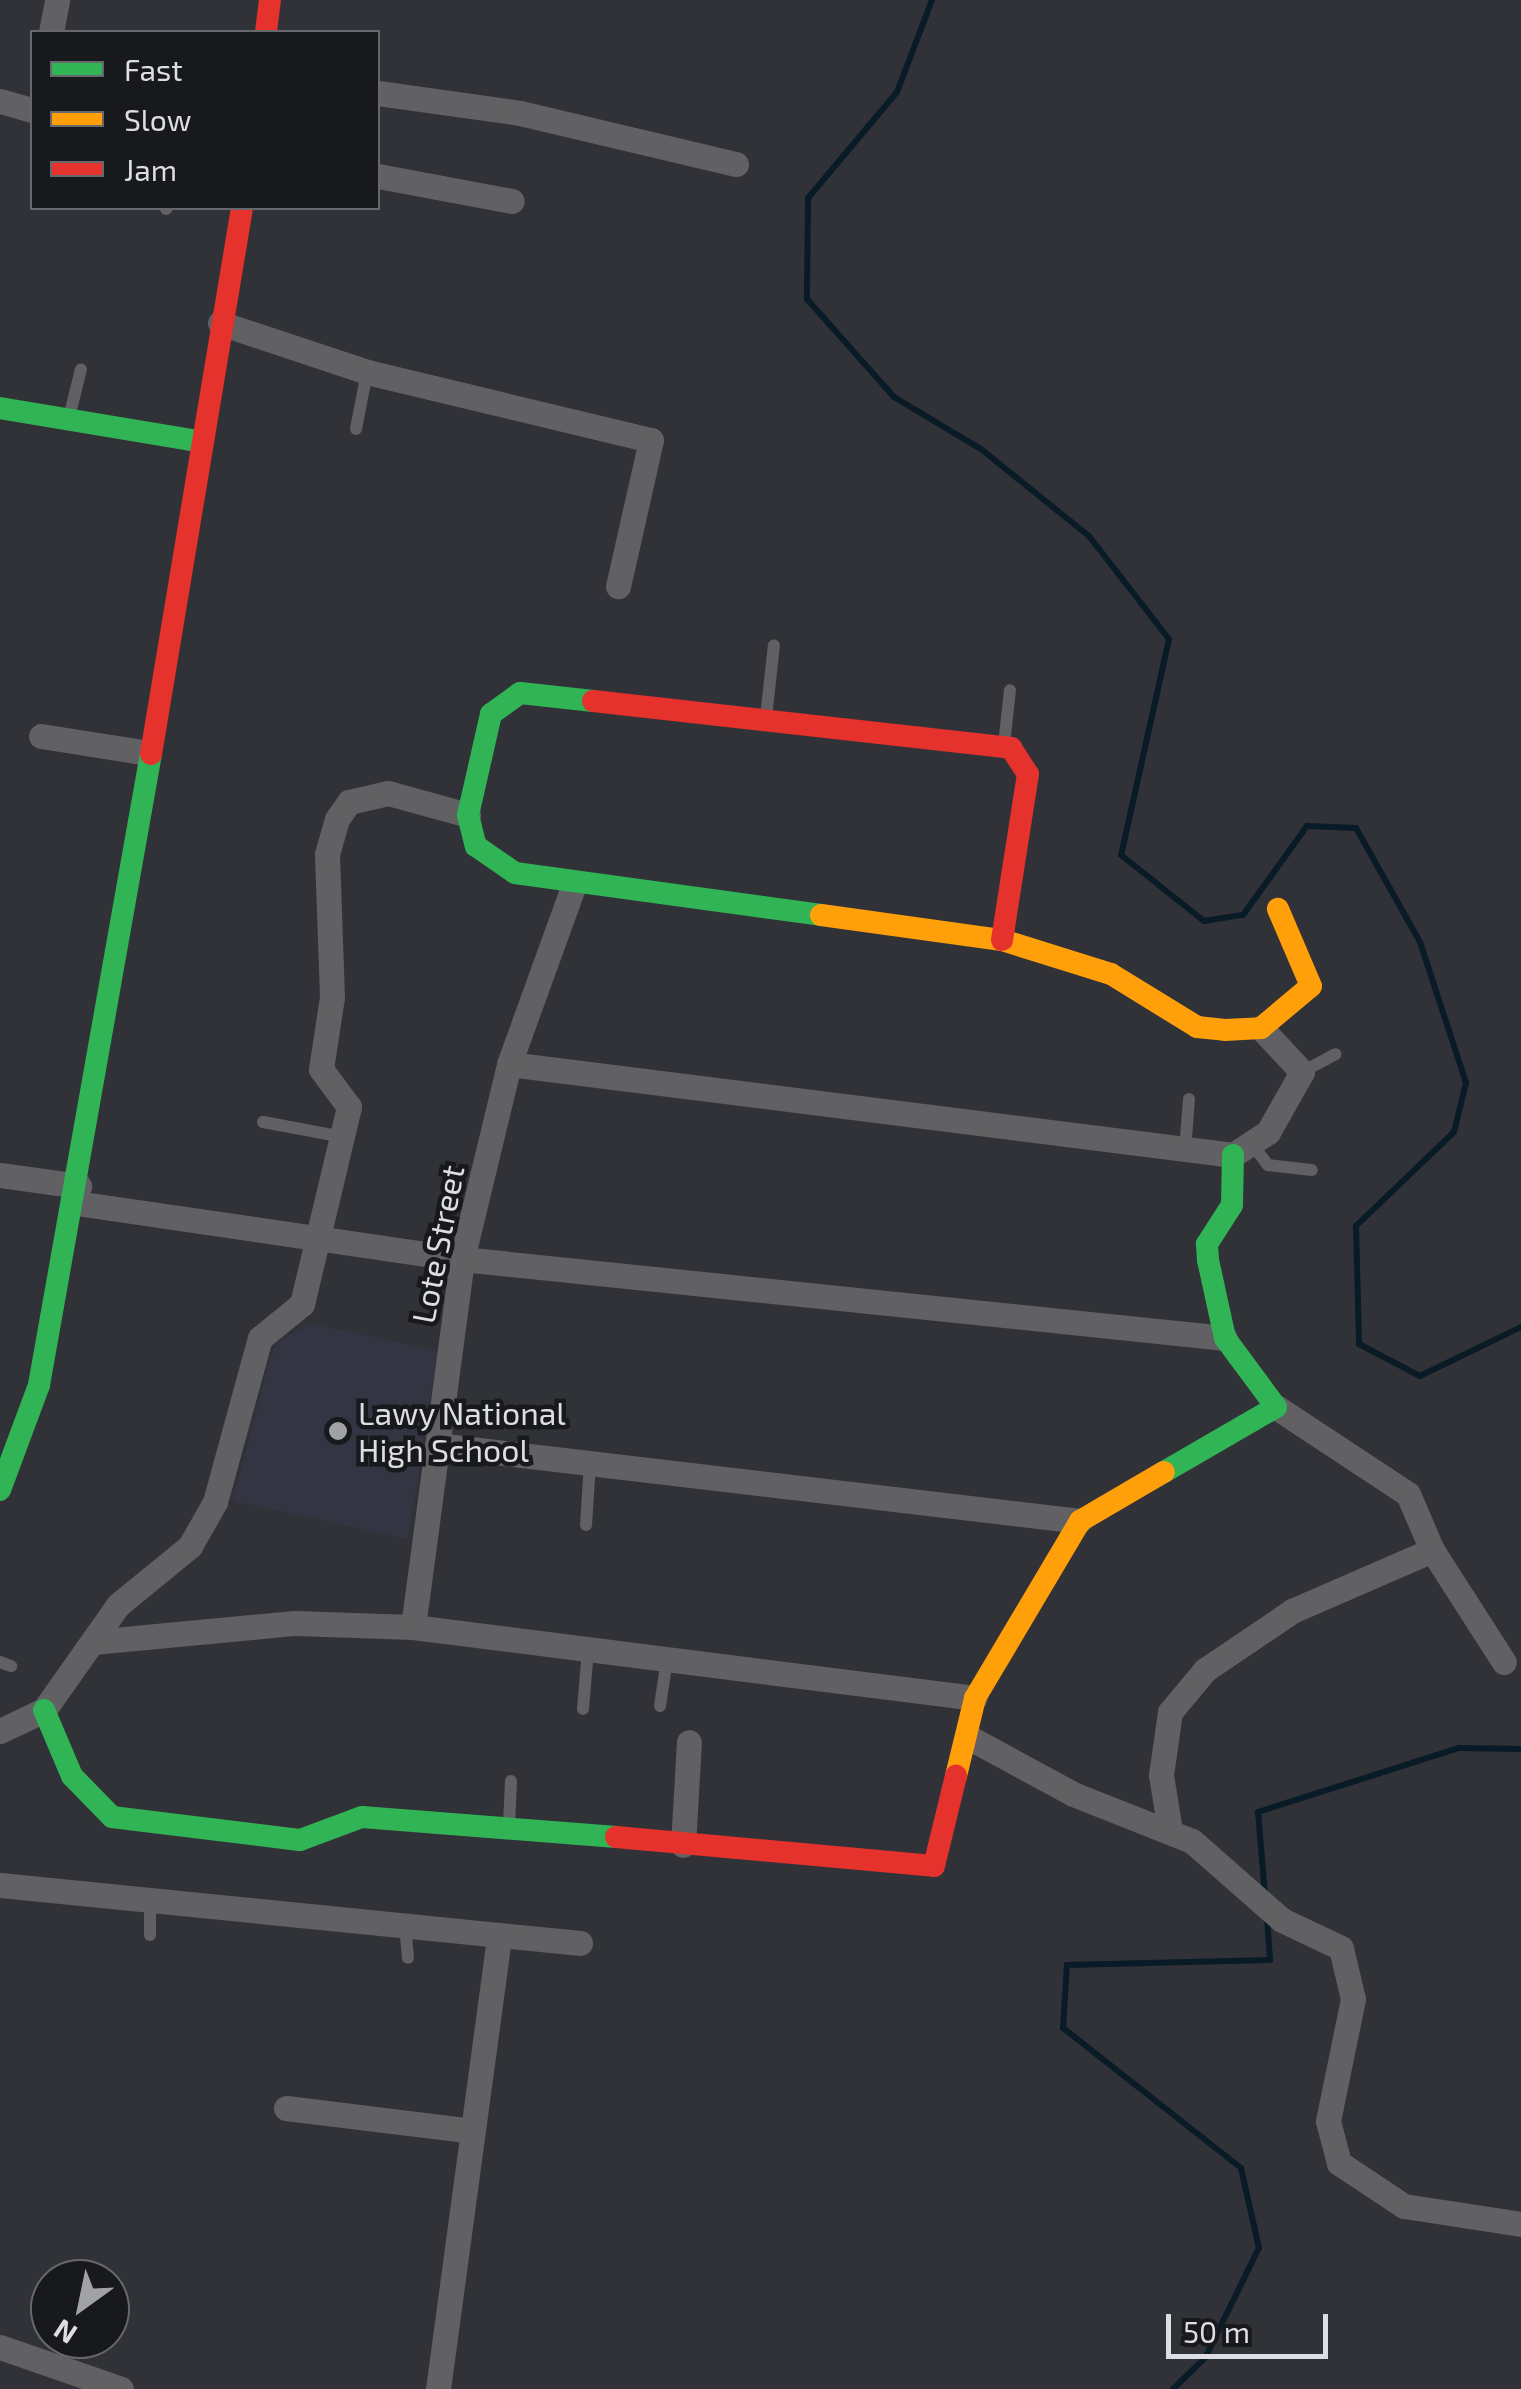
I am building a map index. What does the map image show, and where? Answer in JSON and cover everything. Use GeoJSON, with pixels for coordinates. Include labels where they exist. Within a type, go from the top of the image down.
{"type":"FeatureCollection","features":[{"type":"Feature","properties":{"kind":"street"},"geometry":{"type":"LineString","coordinates":[[51,30],[57,0]]}},
{"type":"Feature","properties":{"kind":"street"},"geometry":{"type":"LineString","coordinates":[[266,30],[270,0]]}},
{"type":"Feature","properties":{"kind":"street"},"geometry":{"type":"LineString","coordinates":[[380,93],[520,113],[736,164]]}},
{"type":"Feature","properties":{"kind":"street"},"geometry":{"type":"LineString","coordinates":[[0,101],[30,109]]}},
{"type":"Feature","properties":{"kind":"street"},"geometry":{"type":"LineString","coordinates":[[380,176],[512,201]]}},
{"type":"Feature","properties":{"kind":"street"},"geometry":{"type":"LineString","coordinates":[[2,1477],[39,1385],[77,1194],[198,441],[242,210]]}},
{"type":"Feature","properties":{"kind":"street"},"geometry":{"type":"LineString","coordinates":[[220,323],[367,372],[651,440],[618,586]]}},
{"type":"Feature","properties":{"kind":"street"},"geometry":{"type":"LineString","coordinates":[[0,408],[198,441]]}},
{"type":"Feature","properties":{"kind":"street"},"geometry":{"type":"LineString","coordinates":[[1002,940],[1028,774],[1022,755],[1004,748],[766,717],[510,694],[491,714],[468,815],[476,846],[493,861],[574,884],[1002,940],[1111,974],[1197,1027],[1262,1028],[1306,993],[1312,974],[1278,908]]}},
{"type":"Feature","properties":{"kind":"street"},"geometry":{"type":"LineString","coordinates":[[41,736],[148,753]]}},
{"type":"Feature","properties":{"kind":"street"},"geometry":{"type":"LineString","coordinates":[[0,1731],[44,1710],[118,1606],[172,1567],[206,1522],[260,1338],[302,1304],[345,1138],[348,1099],[321,1069],[332,997],[327,854],[337,819],[348,802],[388,793],[468,815]]}},
{"type":"Feature","properties":{"kind":"street","name":"Lote Street"},"geometry":{"type":"LineString","coordinates":[[414,1627],[462,1259],[510,1064],[574,884]]}},
{"type":"Feature","properties":{"kind":"street"},"geometry":{"type":"LineString","coordinates":[[1262,1028],[1302,1072],[1242,1150],[1232,1206],[1207,1244],[1225,1338],[1276,1407],[1408,1494],[1432,1550],[1504,1662]]}},
{"type":"Feature","properties":{"kind":"street"},"geometry":{"type":"LineString","coordinates":[[510,1064],[1185,1151],[1242,1150]]}},
{"type":"Feature","properties":{"kind":"street"},"geometry":{"type":"LineString","coordinates":[[0,1175],[316,1241],[1225,1338]]}},
{"type":"Feature","properties":{"kind":"street"},"geometry":{"type":"LineString","coordinates":[[44,1710],[72,1776],[112,1817],[300,1840],[362,1817],[934,1866],[970,1738],[975,1698],[1080,1521],[1276,1407]]}},
{"type":"Feature","properties":{"kind":"street"},"geometry":{"type":"LineString","coordinates":[[438,1444],[1080,1521]]}},
{"type":"Feature","properties":{"kind":"street"},"geometry":{"type":"LineString","coordinates":[[1170,1831],[1162,1739],[1187,1687],[1292,1611],[1432,1550]]}},
{"type":"Feature","properties":{"kind":"street"},"geometry":{"type":"LineString","coordinates":[[94,1642],[295,1623],[414,1627],[975,1698]]}},
{"type":"Feature","properties":{"kind":"street"},"geometry":{"type":"LineString","coordinates":[[970,1738],[1072,1794],[1170,1831],[1246,1887],[1282,1920],[1334,1942],[1350,1967],[1348,2050],[1328,2121],[1339,2162],[1404,2206],[1521,2224]]}},
{"type":"Feature","properties":{"kind":"street"},"geometry":{"type":"LineString","coordinates":[[683,1845],[690,1742]]}},
{"type":"Feature","properties":{"kind":"street"},"geometry":{"type":"LineString","coordinates":[[0,1884],[580,1943]]}},
{"type":"Feature","properties":{"kind":"street"},"geometry":{"type":"LineString","coordinates":[[438,2389],[500,1935]]}},
{"type":"Feature","properties":{"kind":"street"},"geometry":{"type":"LineString","coordinates":[[286,2108],[473,2131]]}},
{"type":"Feature","properties":{"kind":"street"},"geometry":{"type":"LineString","coordinates":[[0,2347],[121,2389]]}},
{"type":"Feature","properties":{"kind":"lane"},"geometry":{"type":"LineString","coordinates":[[69,420],[80,369]]}},
{"type":"Feature","properties":{"kind":"lane"},"geometry":{"type":"LineString","coordinates":[[356,429],[367,372]]}},
{"type":"Feature","properties":{"kind":"lane"},"geometry":{"type":"LineString","coordinates":[[766,717],[774,645]]}},
{"type":"Feature","properties":{"kind":"lane"},"geometry":{"type":"LineString","coordinates":[[1004,748],[1010,690]]}},
{"type":"Feature","properties":{"kind":"lane"},"geometry":{"type":"LineString","coordinates":[[1302,1072],[1336,1054]]}},
{"type":"Feature","properties":{"kind":"lane"},"geometry":{"type":"LineString","coordinates":[[1185,1151],[1189,1099]]}},
{"type":"Feature","properties":{"kind":"lane"},"geometry":{"type":"LineString","coordinates":[[262,1122],[345,1138]]}},
{"type":"Feature","properties":{"kind":"lane"},"geometry":{"type":"LineString","coordinates":[[1242,1150],[1268,1165],[1312,1170]]}},
{"type":"Feature","properties":{"kind":"lane"},"geometry":{"type":"LineString","coordinates":[[586,1524],[590,1460]]}},
{"type":"Feature","properties":{"kind":"lane"},"geometry":{"type":"LineString","coordinates":[[583,1708],[588,1649]]}},
{"type":"Feature","properties":{"kind":"lane"},"geometry":{"type":"LineString","coordinates":[[660,1706],[667,1659]]}},
{"type":"Feature","properties":{"kind":"lane"},"geometry":{"type":"LineString","coordinates":[[508,1828],[511,1782]]}},
{"type":"Feature","properties":{"kind":"lane"},"geometry":{"type":"LineString","coordinates":[[150,1900],[150,1935]]}},
{"type":"Feature","properties":{"kind":"lane"},"geometry":{"type":"LineString","coordinates":[[404,1924],[408,1958]]}},
{"type":"Feature","properties":{"kind":"shaded area","name":"Lawy National High School"},"geometry":{"type":"Polygon","coordinates":[[[309,1323],[438,1351],[408,1539],[233,1501],[269,1361],[277,1343],[309,1323]]]}},
{"type":"Feature","properties":{"kind":"waterway"},"geometry":{"type":"LineString","coordinates":[[932,0],[897,92],[808,198],[807,299],[894,397],[981,449],[1089,536],[1169,639],[1121,855],[1204,921],[1243,915],[1307,826],[1356,828],[1420,942],[1466,1083],[1454,1132],[1356,1226],[1359,1344],[1420,1376],[1521,1327]]}},
{"type":"Feature","properties":{"kind":"waterway"},"geometry":{"type":"LineString","coordinates":[[1265,1895],[1258,1812],[1459,1748],[1521,1749]]}},
{"type":"Feature","properties":{"kind":"waterway"},"geometry":{"type":"LineString","coordinates":[[1173,2389],[1205,2358],[1259,2248],[1241,2168],[1063,2028],[1067,1965],[1270,1960],[1267,1917]]}},
{"type":"Feature","properties":{"kind":"traffic: fast"},"geometry":{"type":"LineString","coordinates":[[0,408],[198,441]]}},
{"type":"Feature","properties":{"kind":"traffic: fast"},"geometry":{"type":"LineString","coordinates":[[593,701],[520,693],[491,714],[468,815],[476,846],[515,873],[821,915]]}},
{"type":"Feature","properties":{"kind":"traffic: fast"},"geometry":{"type":"LineString","coordinates":[[0,1490],[39,1385],[151,754]]}},
{"type":"Feature","properties":{"kind":"traffic: fast"},"geometry":{"type":"LineString","coordinates":[[1164,1472],[1276,1407],[1225,1338],[1208,1260],[1207,1244],[1232,1205],[1233,1155]]}},
{"type":"Feature","properties":{"kind":"traffic: fast"},"geometry":{"type":"LineString","coordinates":[[44,1710],[72,1776],[112,1817],[300,1840],[362,1817],[616,1837]]}},
{"type":"Feature","properties":{"kind":"traffic: slow"},"geometry":{"type":"LineString","coordinates":[[821,915],[1002,940],[1111,974],[1197,1027],[1225,1030],[1261,1028],[1311,986],[1278,909]]}},
{"type":"Feature","properties":{"kind":"traffic: slow"},"geometry":{"type":"LineString","coordinates":[[956,1776],[975,1698],[1080,1521],[1164,1472]]}},
{"type":"Feature","properties":{"kind":"traffic: jam"},"geometry":{"type":"LineString","coordinates":[[266,30],[270,0]]}},
{"type":"Feature","properties":{"kind":"traffic: jam"},"geometry":{"type":"LineString","coordinates":[[151,754],[242,210]]}},
{"type":"Feature","properties":{"kind":"traffic: jam"},"geometry":{"type":"LineString","coordinates":[[593,701],[1011,748],[1028,774],[1002,940]]}},
{"type":"Feature","properties":{"kind":"traffic: jam"},"geometry":{"type":"LineString","coordinates":[[616,1837],[934,1866],[956,1776]]}},
{"type":"Feature","properties":{"kind":"place","name":"Lawy National High School"},"geometry":{"type":"Point","coordinates":[338,1431]}}]}
